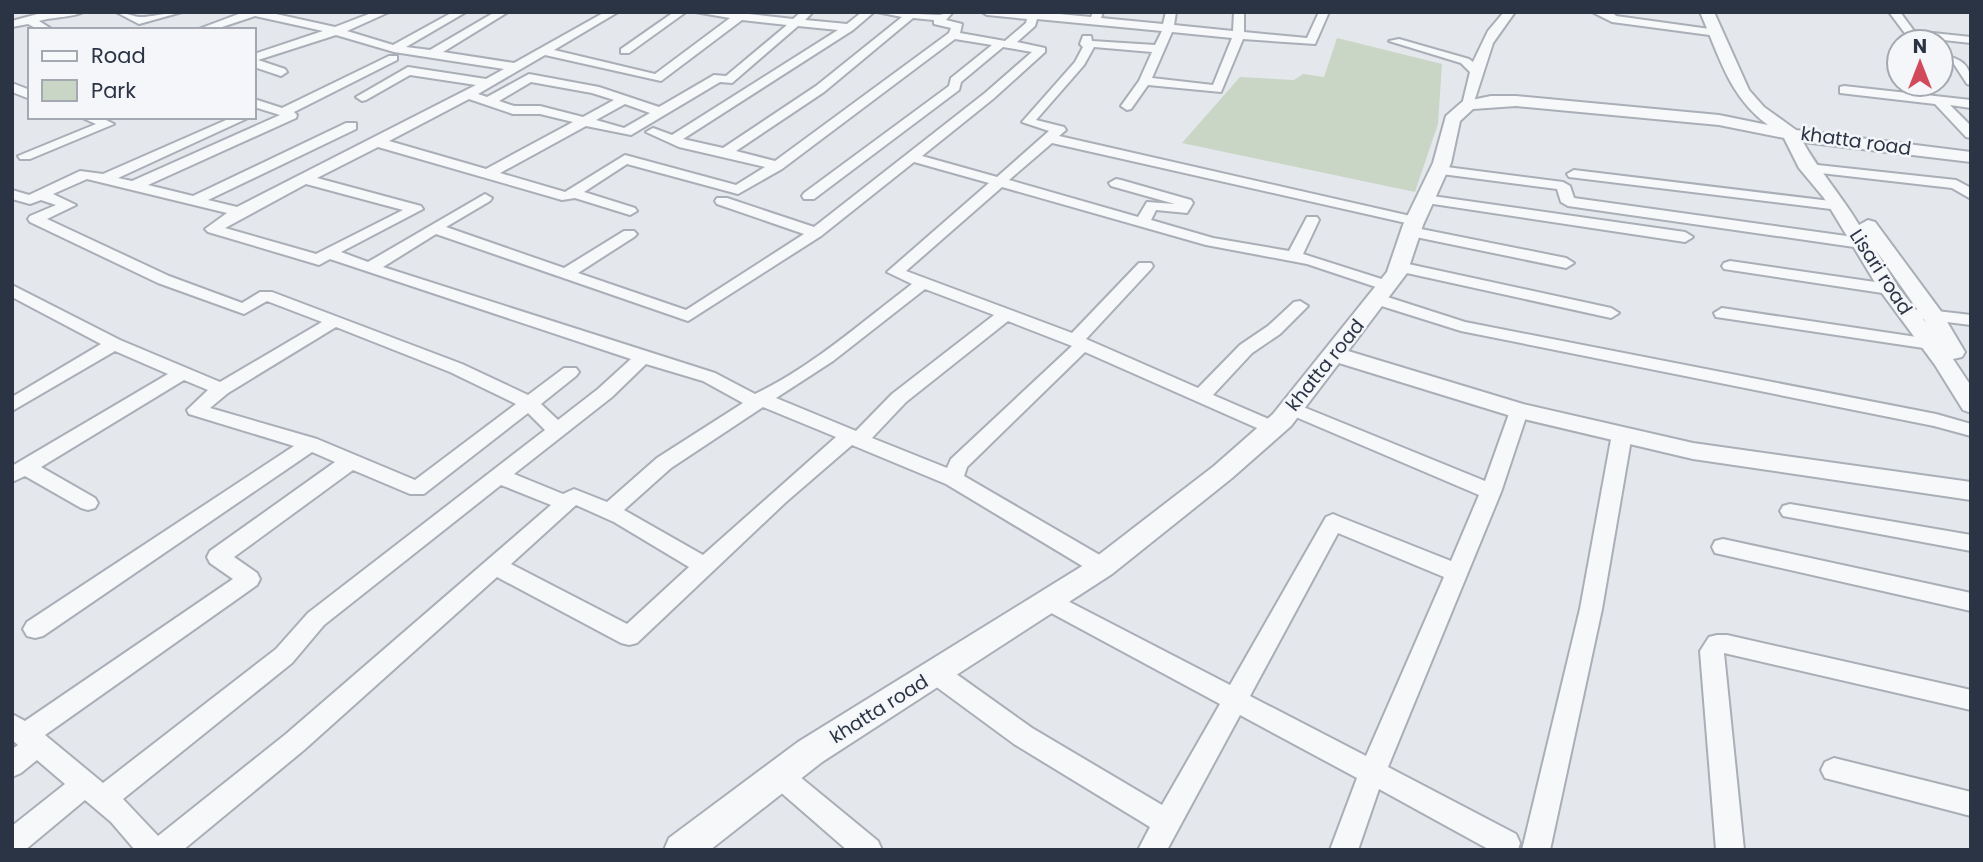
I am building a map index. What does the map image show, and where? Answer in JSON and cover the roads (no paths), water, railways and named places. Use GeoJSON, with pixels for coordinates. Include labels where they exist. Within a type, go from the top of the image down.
{"type":"FeatureCollection","features":[{"type":"Feature","properties":{"kind":"street"},"geometry":{"type":"LineString","coordinates":[[12,24],[58,12]]}},
{"type":"Feature","properties":{"kind":"street"},"geometry":{"type":"LineString","coordinates":[[66,12],[78,12]]}},
{"type":"Feature","properties":{"kind":"street"},"geometry":{"type":"LineString","coordinates":[[121,12],[139,20],[177,12]]}},
{"type":"Feature","properties":{"kind":"street"},"geometry":{"type":"LineString","coordinates":[[207,28],[253,12],[336,31],[394,53],[432,54],[515,67]]}},
{"type":"Feature","properties":{"kind":"street"},"geometry":{"type":"LineString","coordinates":[[256,60],[384,12]]}},
{"type":"Feature","properties":{"kind":"street"},"geometry":{"type":"LineString","coordinates":[[283,112],[394,53],[461,12]]}},
{"type":"Feature","properties":{"kind":"street"},"geometry":{"type":"LineString","coordinates":[[432,54],[503,12]]}},
{"type":"Feature","properties":{"kind":"street"},"geometry":{"type":"LineString","coordinates":[[305,179],[416,209],[319,260],[213,229],[239,212],[468,94],[613,12]]}},
{"type":"Feature","properties":{"kind":"street"},"geometry":{"type":"LineString","coordinates":[[625,51],[681,12]]}},
{"type":"Feature","properties":{"kind":"street"},"geometry":{"type":"LineString","coordinates":[[700,12],[849,28]]}},
{"type":"Feature","properties":{"kind":"street"},"geometry":{"type":"LineString","coordinates":[[468,94],[513,110],[540,110],[625,132],[718,78],[728,80],[808,12]]}},
{"type":"Feature","properties":{"kind":"street"},"geometry":{"type":"LineString","coordinates":[[673,140],[849,28],[869,12]]}},
{"type":"Feature","properties":{"kind":"street"},"geometry":{"type":"LineString","coordinates":[[882,12],[945,15]]}},
{"type":"Feature","properties":{"kind":"street"},"geometry":{"type":"LineString","coordinates":[[986,12],[1096,16],[1168,29],[1311,42],[1324,12]]}},
{"type":"Feature","properties":{"kind":"street"},"geometry":{"type":"LineString","coordinates":[[1127,106],[1144,81],[1159,49],[1168,29],[1171,12]]}},
{"type":"Feature","properties":{"kind":"street"},"geometry":{"type":"LineString","coordinates":[[1144,81],[1217,89],[1238,36],[1239,12]]}},
{"type":"Feature","properties":{"kind":"street"},"geometry":{"type":"LineString","coordinates":[[1468,105],[1476,71],[1496,23],[1510,12]]}},
{"type":"Feature","properties":{"kind":"street"},"geometry":{"type":"LineString","coordinates":[[1597,12],[1609,15],[1612,19],[1717,33]]}},
{"type":"Feature","properties":{"kind":"street","name":"Lisari road"},"geometry":{"type":"LineString","coordinates":[[1707,12],[1742,92],[1758,110],[1791,136],[1932,315],[1970,396]]}},
{"type":"Feature","properties":{"kind":"street"},"geometry":{"type":"LineString","coordinates":[[1894,12],[1906,28]]}},
{"type":"Feature","properties":{"kind":"street"},"geometry":{"type":"LineString","coordinates":[[809,196],[955,87],[955,81],[1031,24],[1032,13]]}},
{"type":"Feature","properties":{"kind":"street"},"geometry":{"type":"LineString","coordinates":[[657,78],[742,15]]}},
{"type":"Feature","properties":{"kind":"street"},"geometry":{"type":"LineString","coordinates":[[377,142],[566,197],[625,159],[738,190],[777,166],[953,35],[958,26],[938,22],[945,15]]}},
{"type":"Feature","properties":{"kind":"street"},"geometry":{"type":"LineString","coordinates":[[1096,16],[1088,28],[1086,44],[1159,49]]}},
{"type":"Feature","properties":{"kind":"street"},"geometry":{"type":"LineString","coordinates":[[725,152],[768,128],[909,17]]}},
{"type":"Feature","properties":{"kind":"street"},"geometry":{"type":"LineString","coordinates":[[29,20],[44,28]]}},
{"type":"Feature","properties":{"kind":"street"},"geometry":{"type":"LineString","coordinates":[[434,228],[688,316],[816,233],[989,96],[1041,50],[953,35]]}},
{"type":"Feature","properties":{"kind":"street"},"geometry":{"type":"LineString","coordinates":[[1395,41],[1465,61],[1476,71]]}},
{"type":"Feature","properties":{"kind":"street"},"geometry":{"type":"LineString","coordinates":[[1090,44],[1080,63],[1028,122],[1059,130],[895,272],[1079,342],[1273,428]]}},
{"type":"Feature","properties":{"kind":"street"},"geometry":{"type":"LineString","coordinates":[[542,51],[702,88]]}},
{"type":"Feature","properties":{"kind":"street"},"geometry":{"type":"LineString","coordinates":[[256,62],[281,72]]}},
{"type":"Feature","properties":{"kind":"street"},"geometry":{"type":"LineString","coordinates":[[1965,62],[1971,81]]}},
{"type":"Feature","properties":{"kind":"street"},"geometry":{"type":"LineString","coordinates":[[362,97],[408,71],[487,83]]}},
{"type":"Feature","properties":{"kind":"street"},"geometry":{"type":"LineString","coordinates":[[489,101],[529,78],[594,90],[660,112]]}},
{"type":"Feature","properties":{"kind":"street"},"geometry":{"type":"LineString","coordinates":[[12,85],[28,94]]}},
{"type":"Feature","properties":{"kind":"street"},"geometry":{"type":"LineString","coordinates":[[1844,90],[1971,104]]}},
{"type":"Feature","properties":{"kind":"street"},"geometry":{"type":"LineString","coordinates":[[488,174],[624,100]]}},
{"type":"Feature","properties":{"kind":"street","name":"khatta road"},"geometry":{"type":"LineString","coordinates":[[682,850],[810,752],[1050,603],[1102,567],[1212,481],[1273,428],[1388,284],[1439,170],[1452,119],[1468,105],[1516,101],[1719,120],[1791,136],[1971,157]]}},
{"type":"Feature","properties":{"kind":"street"},"geometry":{"type":"LineString","coordinates":[[1939,101],[1971,134]]}},
{"type":"Feature","properties":{"kind":"street"},"geometry":{"type":"LineString","coordinates":[[134,186],[291,115],[256,104]]}},
{"type":"Feature","properties":{"kind":"street"},"geometry":{"type":"LineString","coordinates":[[25,156],[108,124],[92,119]]}},
{"type":"Feature","properties":{"kind":"street"},"geometry":{"type":"LineString","coordinates":[[104,179],[240,119]]}},
{"type":"Feature","properties":{"kind":"street"},"geometry":{"type":"LineString","coordinates":[[194,201],[351,126]]}},
{"type":"Feature","properties":{"kind":"street"},"geometry":{"type":"LineString","coordinates":[[653,132],[673,140],[777,166]]}},
{"type":"Feature","properties":{"kind":"street"},"geometry":{"type":"LineString","coordinates":[[1049,138],[1417,217],[1566,263]]}},
{"type":"Feature","properties":{"kind":"street"},"geometry":{"type":"LineString","coordinates":[[912,157],[1211,242],[1294,257],[1388,284],[1611,313]]}},
{"type":"Feature","properties":{"kind":"street"},"geometry":{"type":"LineString","coordinates":[[1818,169],[1955,184],[1971,195]]}},
{"type":"Feature","properties":{"kind":"street","name":"Lisari road"},"geometry":{"type":"LineString","coordinates":[[1818,169],[1889,289],[1970,396]]}},
{"type":"Feature","properties":{"kind":"street"},"geometry":{"type":"LineString","coordinates":[[1439,170],[1563,186],[1568,202],[1861,243]]}},
{"type":"Feature","properties":{"kind":"street"},"geometry":{"type":"LineString","coordinates":[[1574,173],[1839,206]]}},
{"type":"Feature","properties":{"kind":"street"},"geometry":{"type":"LineString","coordinates":[[12,207],[85,174],[239,212]]}},
{"type":"Feature","properties":{"kind":"street"},"geometry":{"type":"LineString","coordinates":[[1116,183],[1186,202],[1182,209],[1152,205],[1143,221]]}},
{"type":"Feature","properties":{"kind":"street"},"geometry":{"type":"LineString","coordinates":[[573,193],[630,211]]}},
{"type":"Feature","properties":{"kind":"street"},"geometry":{"type":"LineString","coordinates":[[12,194],[69,205],[35,219],[152,275],[201,296],[244,309],[266,295],[335,321],[456,368],[529,403],[558,430]]}},
{"type":"Feature","properties":{"kind":"street"},"geometry":{"type":"LineString","coordinates":[[370,268],[485,198]]}},
{"type":"Feature","properties":{"kind":"street"},"geometry":{"type":"LineString","coordinates":[[722,201],[816,233]]}},
{"type":"Feature","properties":{"kind":"street"},"geometry":{"type":"LineString","coordinates":[[1417,217],[1685,237]]}},
{"type":"Feature","properties":{"kind":"street"},"geometry":{"type":"LineString","coordinates":[[1294,257],[1312,220]]}},
{"type":"Feature","properties":{"kind":"street"},"geometry":{"type":"LineString","coordinates":[[565,274],[629,234]]}},
{"type":"Feature","properties":{"kind":"street"},"geometry":{"type":"LineString","coordinates":[[328,253],[709,377],[755,401],[762,399],[953,479],[1102,567]]}},
{"type":"Feature","properties":{"kind":"street"},"geometry":{"type":"LineString","coordinates":[[953,479],[958,464],[1079,342],[1145,265]]}},
{"type":"Feature","properties":{"kind":"street"},"geometry":{"type":"LineString","coordinates":[[1730,266],[1889,289]]}},
{"type":"Feature","properties":{"kind":"street"},"geometry":{"type":"LineString","coordinates":[[610,511],[664,463],[827,357],[923,283]]}},
{"type":"Feature","properties":{"kind":"street"},"geometry":{"type":"LineString","coordinates":[[1388,284],[1461,326],[1922,417],[1971,430]]}},
{"type":"Feature","properties":{"kind":"street"},"geometry":{"type":"LineString","coordinates":[[13,291],[114,344],[221,389]]}},
{"type":"Feature","properties":{"kind":"street"},"geometry":{"type":"LineString","coordinates":[[1202,395],[1246,349],[1274,330],[1300,306]]}},
{"type":"Feature","properties":{"kind":"street"},"geometry":{"type":"LineString","coordinates":[[1906,312],[1971,320]]}},
{"type":"Feature","properties":{"kind":"street"},"geometry":{"type":"LineString","coordinates":[[1722,313],[1930,344]]}},
{"type":"Feature","properties":{"kind":"street"},"geometry":{"type":"LineString","coordinates":[[496,566],[629,636],[704,566],[899,398],[1006,314]]}},
{"type":"Feature","properties":{"kind":"street"},"geometry":{"type":"LineString","coordinates":[[335,321],[221,389],[195,410],[310,444],[417,489],[570,372]]}},
{"type":"Feature","properties":{"kind":"street"},"geometry":{"type":"LineString","coordinates":[[12,405],[114,344]]}},
{"type":"Feature","properties":{"kind":"street"},"geometry":{"type":"LineString","coordinates":[[1333,354],[1519,411],[1693,451],[1971,491]]}},
{"type":"Feature","properties":{"kind":"street"},"geometry":{"type":"LineString","coordinates":[[12,843],[95,791],[284,656],[316,619],[605,393],[643,357]]}},
{"type":"Feature","properties":{"kind":"street"},"geometry":{"type":"LineString","coordinates":[[19,471],[182,373]]}},
{"type":"Feature","properties":{"kind":"street"},"geometry":{"type":"LineString","coordinates":[[1291,408],[1491,492]]}},
{"type":"Feature","properties":{"kind":"street"},"geometry":{"type":"LineString","coordinates":[[1345,850],[1371,773],[1491,492],[1519,411]]}},
{"type":"Feature","properties":{"kind":"street"},"geometry":{"type":"LineString","coordinates":[[1536,850],[1591,609],[1622,434]]}},
{"type":"Feature","properties":{"kind":"street"},"geometry":{"type":"LineString","coordinates":[[34,629],[310,444]]}},
{"type":"Feature","properties":{"kind":"street"},"geometry":{"type":"LineString","coordinates":[[12,765],[25,735],[249,579],[218,557],[351,461]]}},
{"type":"Feature","properties":{"kind":"street"},"geometry":{"type":"LineString","coordinates":[[19,471],[88,503]]}},
{"type":"Feature","properties":{"kind":"street"},"geometry":{"type":"LineString","coordinates":[[499,476],[566,503]]}},
{"type":"Feature","properties":{"kind":"street"},"geometry":{"type":"LineString","coordinates":[[162,850],[295,742],[575,496],[610,511],[704,566]]}},
{"type":"Feature","properties":{"kind":"street"},"geometry":{"type":"LineString","coordinates":[[1790,511],[1971,543]]}},
{"type":"Feature","properties":{"kind":"street"},"geometry":{"type":"LineString","coordinates":[[1152,850],[1333,522],[1457,573]]}},
{"type":"Feature","properties":{"kind":"street"},"geometry":{"type":"LineString","coordinates":[[1723,547],[1971,602]]}},
{"type":"Feature","properties":{"kind":"street"},"geometry":{"type":"LineString","coordinates":[[1050,603],[1511,848]]}},
{"type":"Feature","properties":{"kind":"street"},"geometry":{"type":"LineString","coordinates":[[1730,850],[1712,651],[1717,644],[1727,644],[1971,700]]}},
{"type":"Feature","properties":{"kind":"street"},"geometry":{"type":"LineString","coordinates":[[936,673],[1023,736],[1167,823]]}},
{"type":"Feature","properties":{"kind":"street"},"geometry":{"type":"LineString","coordinates":[[25,735],[121,813],[153,850]]}},
{"type":"Feature","properties":{"kind":"street"},"geometry":{"type":"LineString","coordinates":[[1834,770],[1971,804]]}},
{"type":"Feature","properties":{"kind":"street"},"geometry":{"type":"LineString","coordinates":[[779,775],[868,850]]}}]}
